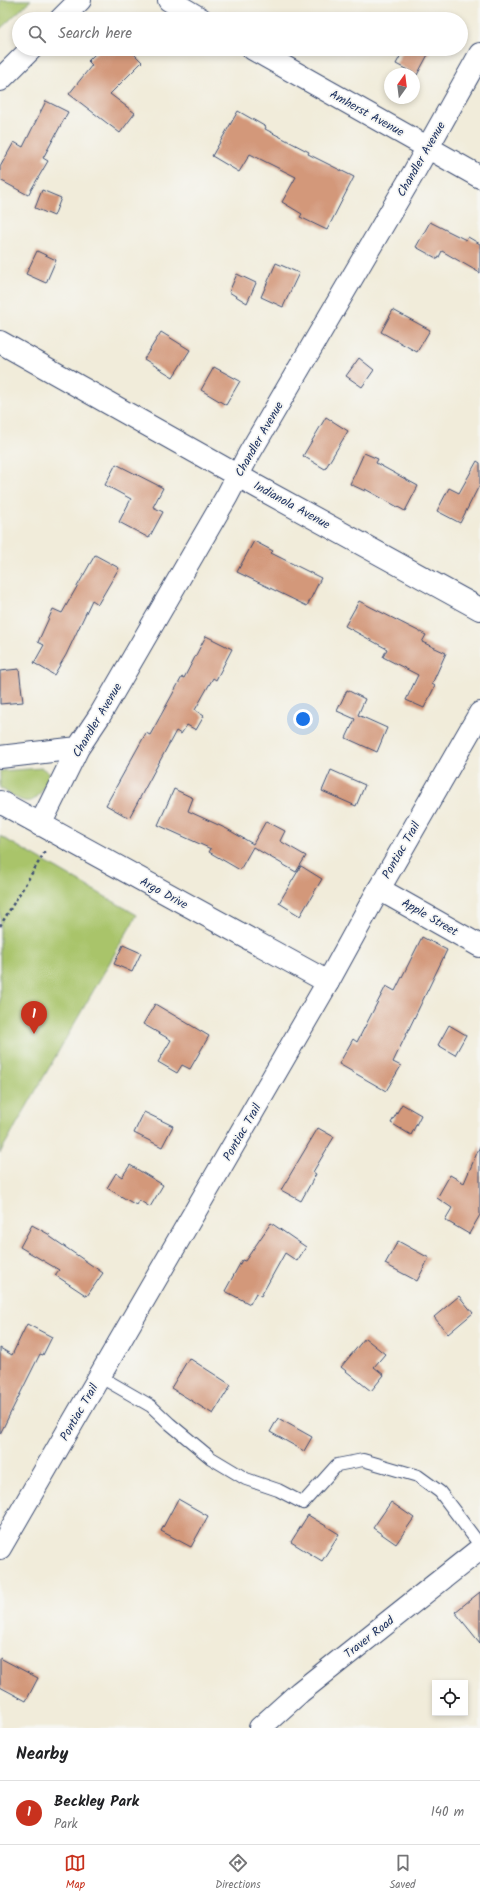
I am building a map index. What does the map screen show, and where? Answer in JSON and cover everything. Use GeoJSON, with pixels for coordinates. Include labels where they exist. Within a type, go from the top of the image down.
{"type":"FeatureCollection","features":[{"type":"Feature","properties":{"kind":"street"},"geometry":{"type":"LineString","coordinates":[[68,12],[80,0]]}},
{"type":"Feature","properties":{"kind":"street"},"geometry":{"type":"LineString","coordinates":[[169,0],[189,12]]}},
{"type":"Feature","properties":{"kind":"street","name":"Chandler Avenue"},"geometry":{"type":"LineString","coordinates":[[40,825],[78,748],[104,708],[227,496],[480,54]]}},
{"type":"Feature","properties":{"kind":"street"},"geometry":{"type":"LineString","coordinates":[[0,80],[24,56]]}},
{"type":"Feature","properties":{"kind":"street","name":"Amherst Avenue"},"geometry":{"type":"LineString","coordinates":[[266,56],[480,177]]}},
{"type":"Feature","properties":{"kind":"street","name":"Indianola Avenue"},"geometry":{"type":"LineString","coordinates":[[1,345],[480,609]]}},
{"type":"Feature","properties":{"kind":"street","name":"Pontiac Trail"},"geometry":{"type":"LineString","coordinates":[[0,1548],[328,982],[379,889],[480,713]]}},
{"type":"Feature","properties":{"kind":"street"},"geometry":{"type":"LineString","coordinates":[[0,757],[78,748]]}},
{"type":"Feature","properties":{"kind":"street","name":"Argo Drive"},"geometry":{"type":"LineString","coordinates":[[0,802],[328,982]]}},
{"type":"Feature","properties":{"kind":"street","name":"Apple Street"},"geometry":{"type":"LineString","coordinates":[[379,889],[480,946]]}},
{"type":"Feature","properties":{"kind":"street","name":"Traver Road"},"geometry":{"type":"LineString","coordinates":[[260,1728],[300,1692],[480,1549]]}},
{"type":"Feature","properties":{"kind":"lane"},"geometry":{"type":"LineString","coordinates":[[100,1376],[151,1406],[211,1458],[246,1478],[278,1490],[303,1503],[337,1465],[363,1460],[418,1476],[440,1492],[480,1545]]}},
{"type":"Feature","properties":{"kind":"path"},"geometry":{"type":"LineString","coordinates":[[0,926],[47,848]]}},
{"type":"Feature","properties":{"kind":"green space"},"geometry":{"type":"Polygon","coordinates":[[[0,0],[31,0],[18,12],[12,12],[12,18],[0,29],[0,0]]]}},
{"type":"Feature","properties":{"kind":"green space"},"geometry":{"type":"Polygon","coordinates":[[[42,768],[49,773],[47,782],[37,797],[33,800],[22,801],[0,788],[0,771],[42,768]]]}},
{"type":"Feature","properties":{"kind":"green space"},"geometry":{"type":"Polygon","coordinates":[[[0,836],[137,915],[0,1153],[0,836]]]}},
{"type":"Feature","properties":{"kind":"building"},"geometry":{"type":"Polygon","coordinates":[[[93,56],[136,56],[142,62],[110,94],[135,113],[120,133],[69,94],[92,65],[88,61],[93,56]]]}},
{"type":"Feature","properties":{"kind":"building"},"geometry":{"type":"Polygon","coordinates":[[[400,56],[427,56],[420,69],[420,68],[404,68],[396,64],[400,56]]]}},
{"type":"Feature","properties":{"kind":"building"},"geometry":{"type":"Polygon","coordinates":[[[46,101],[68,112],[43,158],[48,161],[28,195],[0,180],[0,167],[14,142],[23,147],[46,101]]]}},
{"type":"Feature","properties":{"kind":"building"},"geometry":{"type":"Polygon","coordinates":[[[238,111],[266,127],[265,129],[309,152],[308,154],[354,177],[327,230],[300,217],[302,214],[282,202],[296,177],[250,154],[239,172],[212,156],[238,111]]]}},
{"type":"Feature","properties":{"kind":"building"},"geometry":{"type":"Polygon","coordinates":[[[42,190],[61,198],[54,216],[35,208],[42,190]]]}},
{"type":"Feature","properties":{"kind":"building"},"geometry":{"type":"Polygon","coordinates":[[[430,222],[466,240],[468,237],[480,244],[480,273],[442,251],[438,259],[416,247],[430,222]]]}},
{"type":"Feature","properties":{"kind":"building"},"geometry":{"type":"Polygon","coordinates":[[[37,251],[56,260],[46,283],[26,274],[37,251]]]}},
{"type":"Feature","properties":{"kind":"building"},"geometry":{"type":"Polygon","coordinates":[[[276,263],[299,273],[283,307],[261,297],[276,263]]]}},
{"type":"Feature","properties":{"kind":"building"},"geometry":{"type":"Polygon","coordinates":[[[237,274],[256,283],[247,303],[229,292],[237,274]]]}},
{"type":"Feature","properties":{"kind":"building"},"geometry":{"type":"Polygon","coordinates":[[[393,310],[430,330],[417,352],[381,332],[393,310]]]}},
{"type":"Feature","properties":{"kind":"building"},"geometry":{"type":"Polygon","coordinates":[[[161,332],[190,350],[173,377],[144,359],[161,332]]]}},
{"type":"Feature","properties":{"kind":"building"},"geometry":{"type":"Polygon","coordinates":[[[359,358],[374,370],[362,387],[346,376],[359,358]]]}},
{"type":"Feature","properties":{"kind":"building"},"geometry":{"type":"Polygon","coordinates":[[[214,367],[240,381],[226,405],[201,390],[214,367]]]}},
{"type":"Feature","properties":{"kind":"building"},"geometry":{"type":"Polygon","coordinates":[[[326,417],[348,431],[325,469],[303,456],[326,417]]]}},
{"type":"Feature","properties":{"kind":"building"},"geometry":{"type":"Polygon","coordinates":[[[364,453],[378,459],[376,463],[418,486],[405,511],[365,489],[365,491],[350,484],[364,453]]]}},
{"type":"Feature","properties":{"kind":"building"},"geometry":{"type":"Polygon","coordinates":[[[477,461],[480,463],[480,484],[460,523],[437,511],[449,488],[459,493],[477,461]]]}},
{"type":"Feature","properties":{"kind":"building"},"geometry":{"type":"Polygon","coordinates":[[[116,464],[163,488],[153,507],[163,512],[149,538],[119,522],[131,499],[105,485],[116,464]]]}},
{"type":"Feature","properties":{"kind":"building"},"geometry":{"type":"Polygon","coordinates":[[[254,541],[273,551],[271,553],[321,578],[307,606],[237,572],[254,541]]]}},
{"type":"Feature","properties":{"kind":"building"},"geometry":{"type":"Polygon","coordinates":[[[95,555],[119,568],[98,604],[92,600],[66,655],[54,675],[34,663],[44,645],[38,642],[53,609],[62,613],[95,555]]]}},
{"type":"Feature","properties":{"kind":"building"},"geometry":{"type":"Polygon","coordinates":[[[359,601],[426,635],[422,642],[446,653],[432,684],[435,686],[424,708],[406,700],[418,675],[383,657],[387,649],[345,626],[359,601]]]}},
{"type":"Feature","properties":{"kind":"building"},"geometry":{"type":"Polygon","coordinates":[[[206,636],[232,649],[216,680],[213,678],[195,710],[204,716],[196,730],[187,725],[181,734],[176,731],[129,818],[106,805],[146,733],[150,735],[182,677],[184,678],[206,636]]]}},
{"type":"Feature","properties":{"kind":"building"},"geometry":{"type":"Polygon","coordinates":[[[19,669],[23,702],[0,704],[0,671],[19,669]]]}},
{"type":"Feature","properties":{"kind":"building"},"geometry":{"type":"Polygon","coordinates":[[[347,690],[365,699],[358,715],[387,728],[377,752],[346,738],[355,719],[337,711],[347,690]]]}},
{"type":"Feature","properties":{"kind":"building"},"geometry":{"type":"Polygon","coordinates":[[[331,770],[365,785],[356,806],[322,791],[331,770]]]}},
{"type":"Feature","properties":{"kind":"building"},"geometry":{"type":"Polygon","coordinates":[[[174,789],[193,798],[188,811],[227,829],[253,844],[266,821],[285,831],[280,841],[306,856],[296,872],[253,847],[240,870],[209,852],[211,849],[158,825],[174,789]]]}},
{"type":"Feature","properties":{"kind":"building"},"geometry":{"type":"Polygon","coordinates":[[[301,866],[322,879],[300,916],[279,903],[301,866]]]}},
{"type":"Feature","properties":{"kind":"building"},"geometry":{"type":"Polygon","coordinates":[[[422,937],[447,950],[393,1062],[401,1066],[386,1091],[339,1064],[353,1039],[357,1042],[386,986],[395,991],[422,937]]]}},
{"type":"Feature","properties":{"kind":"building"},"geometry":{"type":"Polygon","coordinates":[[[123,945],[141,953],[132,972],[114,964],[123,945]]]}},
{"type":"Feature","properties":{"kind":"building"},"geometry":{"type":"Polygon","coordinates":[[[155,1004],[209,1036],[190,1069],[182,1065],[177,1073],[158,1062],[171,1040],[143,1024],[155,1004]]]}},
{"type":"Feature","properties":{"kind":"building"},"geometry":{"type":"Polygon","coordinates":[[[449,1025],[466,1035],[455,1055],[438,1045],[449,1025]]]}},
{"type":"Feature","properties":{"kind":"building"},"geometry":{"type":"Polygon","coordinates":[[[402,1104],[421,1115],[411,1135],[391,1123],[402,1104]]]}},
{"type":"Feature","properties":{"kind":"building"},"geometry":{"type":"Polygon","coordinates":[[[144,1112],[173,1126],[162,1147],[134,1133],[144,1112]]]}},
{"type":"Feature","properties":{"kind":"building"},"geometry":{"type":"Polygon","coordinates":[[[318,1128],[334,1137],[313,1172],[316,1174],[301,1201],[281,1190],[318,1128]]]}},
{"type":"Feature","properties":{"kind":"building"},"geometry":{"type":"Polygon","coordinates":[[[480,1146],[480,1215],[469,1234],[445,1220],[452,1208],[437,1198],[450,1175],[464,1183],[480,1146]]]}},
{"type":"Feature","properties":{"kind":"building"},"geometry":{"type":"Polygon","coordinates":[[[130,1165],[163,1185],[150,1207],[139,1200],[136,1205],[107,1188],[116,1173],[122,1177],[130,1165]]]}},
{"type":"Feature","properties":{"kind":"building"},"geometry":{"type":"Polygon","coordinates":[[[271,1223],[306,1247],[297,1261],[285,1253],[261,1296],[256,1293],[250,1304],[225,1291],[242,1260],[245,1261],[271,1223]]]}},
{"type":"Feature","properties":{"kind":"building"},"geometry":{"type":"Polygon","coordinates":[[[32,1225],[50,1235],[49,1236],[103,1273],[87,1296],[55,1275],[59,1270],[20,1247],[32,1225]]]}},
{"type":"Feature","properties":{"kind":"building"},"geometry":{"type":"Polygon","coordinates":[[[398,1241],[429,1258],[417,1281],[385,1264],[398,1241]]]}},
{"type":"Feature","properties":{"kind":"building"},"geometry":{"type":"Polygon","coordinates":[[[459,1296],[473,1313],[448,1334],[434,1317],[459,1296]]]}},
{"type":"Feature","properties":{"kind":"building"},"geometry":{"type":"Polygon","coordinates":[[[27,1324],[52,1337],[43,1355],[40,1354],[0,1434],[0,1348],[12,1355],[27,1324]]]}},
{"type":"Feature","properties":{"kind":"building"},"geometry":{"type":"Polygon","coordinates":[[[365,1338],[385,1354],[374,1367],[384,1375],[371,1391],[341,1367],[365,1338]]]}},
{"type":"Feature","properties":{"kind":"building"},"geometry":{"type":"Polygon","coordinates":[[[189,1358],[231,1385],[213,1414],[171,1388],[189,1358]]]}},
{"type":"Feature","properties":{"kind":"building"},"geometry":{"type":"Polygon","coordinates":[[[278,1418],[312,1437],[304,1451],[270,1432],[278,1418]]]}},
{"type":"Feature","properties":{"kind":"building"},"geometry":{"type":"Polygon","coordinates":[[[178,1499],[208,1516],[191,1547],[161,1531],[178,1499]]]}},
{"type":"Feature","properties":{"kind":"building"},"geometry":{"type":"Polygon","coordinates":[[[391,1502],[414,1518],[396,1544],[373,1528],[391,1502]]]}},
{"type":"Feature","properties":{"kind":"building"},"geometry":{"type":"Polygon","coordinates":[[[308,1515],[339,1534],[322,1561],[291,1542],[308,1515]]]}},
{"type":"Feature","properties":{"kind":"building"},"geometry":{"type":"Polygon","coordinates":[[[480,1592],[480,1643],[455,1612],[480,1592]]]}},
{"type":"Feature","properties":{"kind":"building"},"geometry":{"type":"Polygon","coordinates":[[[0,1658],[38,1678],[26,1701],[0,1687],[0,1658]]]}},
{"type":"Feature","properties":{"kind":"place","name":"Beckley Park"},"geometry":{"type":"Point","coordinates":[34,1034]}}]}
